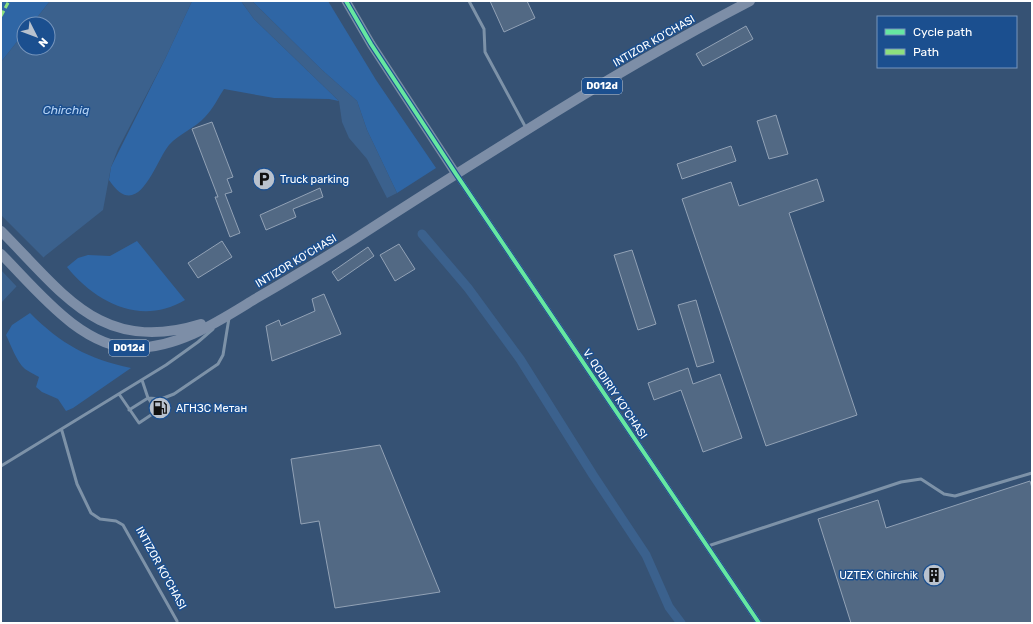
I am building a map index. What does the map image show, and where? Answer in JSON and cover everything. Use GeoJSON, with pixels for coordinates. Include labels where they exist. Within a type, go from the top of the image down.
{"type":"FeatureCollection","features":[{"type":"Feature","properties":{"kind":"main road","name":"INTIZOR KO‘CHASI"},"geometry":{"type":"LineString","coordinates":[[230,314],[301,273],[527,130],[750,1]]}},
{"type":"Feature","properties":{"kind":"main road","name":"D012d"},"geometry":{"type":"LineString","coordinates":[[1,231],[51,281],[90,316],[106,324],[135,332],[159,333],[179,330],[230,314]]}},
{"type":"Feature","properties":{"kind":"main road","name":"D012d"},"geometry":{"type":"LineString","coordinates":[[1,254],[78,328],[102,340],[126,347],[144,347],[174,341],[230,314]]}},
{"type":"Feature","properties":{"kind":"street"},"geometry":{"type":"LineString","coordinates":[[346,1],[371,44],[456,174]]}},
{"type":"Feature","properties":{"kind":"street","name":"V. QODIRIY KO‘CHASI"},"geometry":{"type":"LineString","coordinates":[[456,174],[759,623]]}},
{"type":"Feature","properties":{"kind":"lane"},"geometry":{"type":"LineString","coordinates":[[469,1],[484,29],[485,52],[527,130]]}},
{"type":"Feature","properties":{"kind":"lane"},"geometry":{"type":"LineString","coordinates":[[129,410],[148,398],[161,399],[174,394],[218,364],[223,355],[230,314]]}},
{"type":"Feature","properties":{"kind":"lane","name":"INTIZOR KO‘CHASI"},"geometry":{"type":"LineString","coordinates":[[177,621],[123,524],[116,521],[100,519],[91,513],[77,484],[62,431],[198,342],[230,314]]}},
{"type":"Feature","properties":{"kind":"lane"},"geometry":{"type":"LineString","coordinates":[[119,394],[139,423],[157,412],[148,398],[142,380]]}},
{"type":"Feature","properties":{"kind":"lane"},"geometry":{"type":"LineString","coordinates":[[1,466],[62,431]]}},
{"type":"Feature","properties":{"kind":"lane"},"geometry":{"type":"LineString","coordinates":[[708,546],[901,482],[921,479],[944,494],[955,496],[1032,473]]}},
{"type":"Feature","properties":{"kind":"shaded area"},"geometry":{"type":"Polygon","coordinates":[[[1,1],[50,1],[38,16],[16,16],[16,43],[1,62],[1,1]]]}},
{"type":"Feature","properties":{"kind":"shaded area"},"geometry":{"type":"Polygon","coordinates":[[[192,1],[241,1],[254,19],[339,101],[329,99],[274,98],[224,89],[205,117],[169,145],[152,175],[137,193],[129,195],[119,192],[109,180],[111,167],[192,1]]]}},
{"type":"Feature","properties":{"kind":"shaded area"},"geometry":{"type":"Polygon","coordinates":[[[252,1],[328,1],[376,80],[436,168],[397,193],[367,130],[357,101],[322,70],[252,1]]]}},
{"type":"Feature","properties":{"kind":"shaded area"},"geometry":{"type":"Polygon","coordinates":[[[137,241],[185,300],[168,308],[152,311],[120,307],[91,291],[67,267],[78,258],[88,255],[110,256],[137,241]]]}},
{"type":"Feature","properties":{"kind":"shaded area"},"geometry":{"type":"Polygon","coordinates":[[[30,313],[41,324],[64,342],[76,349],[101,360],[131,368],[73,408],[66,411],[58,399],[42,392],[36,387],[39,377],[22,366],[16,357],[6,335],[12,325],[30,313]]]}},
{"type":"Feature","properties":{"kind":"water","name":"Chirchiq"},"geometry":{"type":"Polygon","coordinates":[[[50,1],[192,1],[165,59],[118,149],[111,167],[103,210],[45,256],[1,303],[1,62],[16,43],[16,56],[56,56],[56,16],[38,16],[50,1]]]}},
{"type":"Feature","properties":{"kind":"water"},"geometry":{"type":"Polygon","coordinates":[[[241,1],[252,1],[322,70],[357,101],[367,130],[397,193],[387,198],[367,159],[349,138],[342,122],[339,101],[254,19],[241,1]]]}},
{"type":"Feature","properties":{"kind":"pier"},"geometry":{"type":"Polygon","coordinates":[[[1,215],[45,259],[18,288],[1,270],[1,215]]]}},
{"type":"Feature","properties":{"kind":"building"},"geometry":{"type":"Polygon","coordinates":[[[490,1],[527,1],[535,18],[504,32],[490,1]]]}},
{"type":"Feature","properties":{"kind":"building"},"geometry":{"type":"Polygon","coordinates":[[[746,26],[753,39],[703,66],[696,54],[746,26]]]}},
{"type":"Feature","properties":{"kind":"building"},"geometry":{"type":"Polygon","coordinates":[[[776,115],[788,154],[769,159],[757,121],[776,115]]]}},
{"type":"Feature","properties":{"kind":"building"},"geometry":{"type":"Polygon","coordinates":[[[212,122],[233,177],[227,179],[232,192],[225,194],[240,233],[230,237],[215,197],[218,197],[192,129],[212,122]]]}},
{"type":"Feature","properties":{"kind":"building"},"geometry":{"type":"Polygon","coordinates":[[[731,146],[736,161],[682,179],[677,164],[731,146]]]}},
{"type":"Feature","properties":{"kind":"building"},"geometry":{"type":"Polygon","coordinates":[[[817,179],[824,201],[789,213],[857,415],[766,446],[682,199],[731,182],[739,206],[817,179]]]}},
{"type":"Feature","properties":{"kind":"building"},"geometry":{"type":"Polygon","coordinates":[[[320,188],[323,197],[293,209],[296,217],[266,230],[260,215],[320,188]]]}},
{"type":"Feature","properties":{"kind":"building"},"geometry":{"type":"Polygon","coordinates":[[[222,241],[232,257],[198,278],[188,263],[222,241]]]}},
{"type":"Feature","properties":{"kind":"building"},"geometry":{"type":"Polygon","coordinates":[[[399,244],[415,269],[395,281],[380,255],[399,244]]]}},
{"type":"Feature","properties":{"kind":"building"},"geometry":{"type":"Polygon","coordinates":[[[368,247],[374,256],[338,281],[332,272],[368,247]]]}},
{"type":"Feature","properties":{"kind":"building"},"geometry":{"type":"Polygon","coordinates":[[[632,250],[656,324],[638,330],[614,255],[632,250]]]}},
{"type":"Feature","properties":{"kind":"building"},"geometry":{"type":"Polygon","coordinates":[[[324,294],[341,334],[272,361],[266,326],[279,320],[281,326],[315,311],[312,299],[324,294]]]}},
{"type":"Feature","properties":{"kind":"building"},"geometry":{"type":"Polygon","coordinates":[[[696,300],[714,362],[697,367],[678,305],[696,300]]]}},
{"type":"Feature","properties":{"kind":"building"},"geometry":{"type":"Polygon","coordinates":[[[688,368],[693,384],[720,374],[742,438],[703,452],[681,390],[654,400],[648,383],[688,368]]]}},
{"type":"Feature","properties":{"kind":"building"},"geometry":{"type":"Polygon","coordinates":[[[380,445],[440,592],[335,608],[319,521],[301,524],[291,459],[380,445]]]}},
{"type":"Feature","properties":{"kind":"building","name":"UZTEX Chirchik"},"geometry":{"type":"Polygon","coordinates":[[[1030,481],[1032,488],[1032,623],[851,623],[818,519],[878,500],[886,528],[1030,481]]]}},
{"type":"Feature","properties":{"kind":"waterway"},"geometry":{"type":"LineString","coordinates":[[422,234],[468,288],[520,359],[593,475],[646,555],[669,607],[681,623]]}},
{"type":"Feature","properties":{"kind":"marked path"},"geometry":{"type":"LineString","coordinates":[[1,16],[9,1]]}},
{"type":"Feature","properties":{"kind":"cycle path"},"geometry":{"type":"LineString","coordinates":[[346,1],[371,44],[456,174],[759,623]]}},
{"type":"Feature","properties":{"kind":"place","name":"Truck parking"},"geometry":{"type":"Point","coordinates":[264,179]}},
{"type":"Feature","properties":{"kind":"place","name":"АГНЗС Метан"},"geometry":{"type":"Point","coordinates":[160,408]}},
{"type":"Feature","properties":{"kind":"place","name":"UZTEX Chirchik"},"geometry":{"type":"Point","coordinates":[934,575]}}]}
